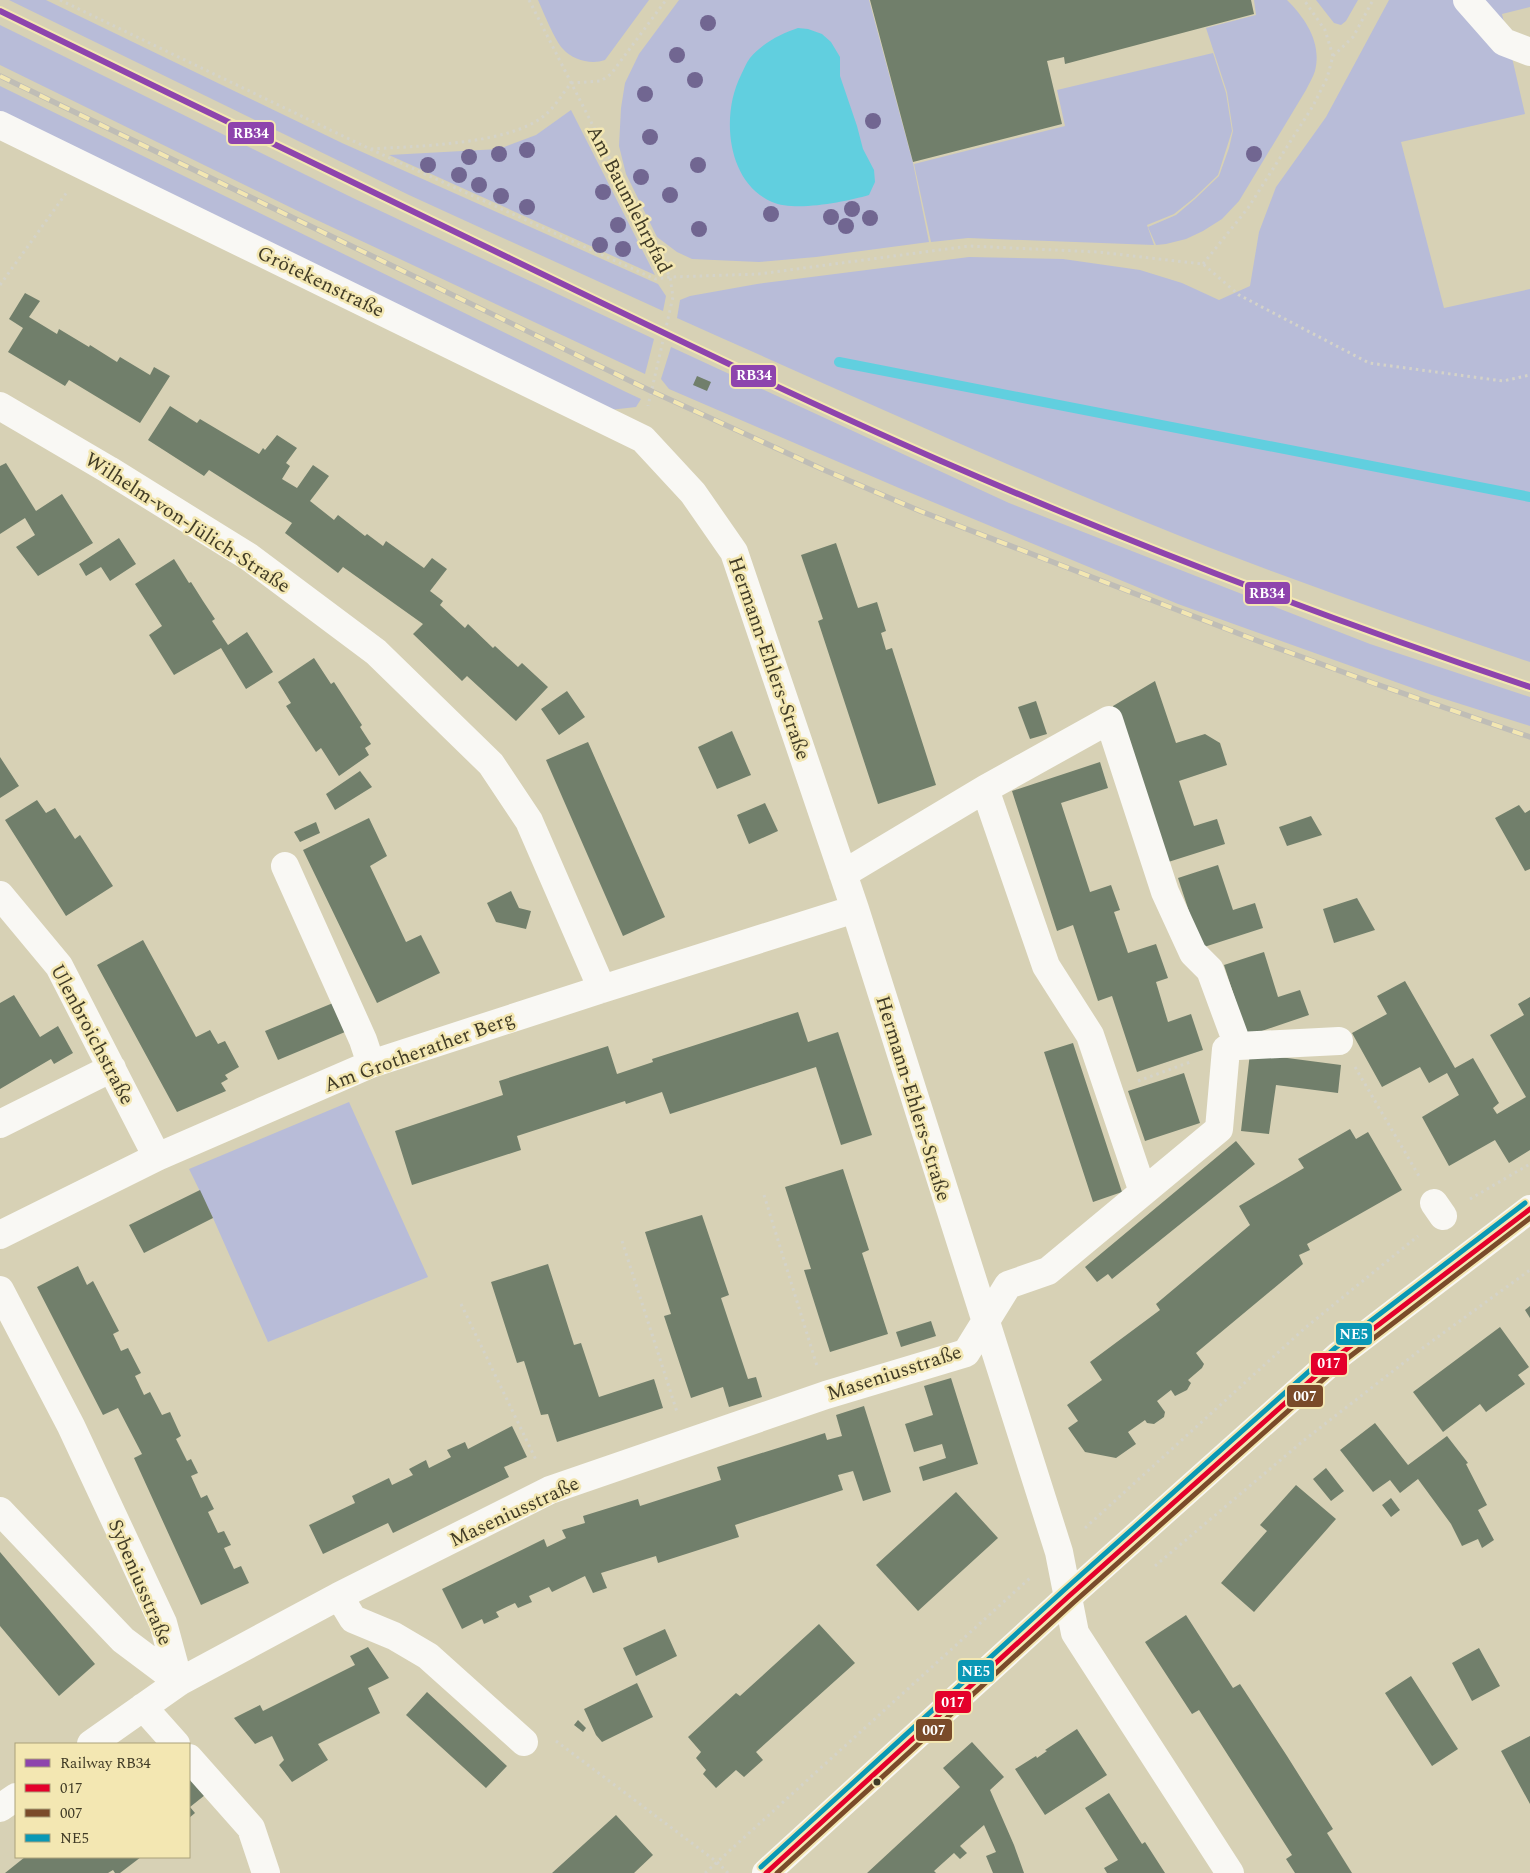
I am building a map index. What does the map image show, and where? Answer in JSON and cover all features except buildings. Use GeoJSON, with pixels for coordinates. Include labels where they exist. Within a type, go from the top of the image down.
{"type":"FeatureCollection","features":[{"type":"Feature","properties":{"kind":"street"},"geometry":{"type":"LineString","coordinates":[[1467,0],[1504,42],[1530,52]]}},
{"type":"Feature","properties":{"kind":"street","name":"Grötekenstraße"},"geometry":{"type":"LineString","coordinates":[[0,124],[643,439]]}},
{"type":"Feature","properties":{"kind":"street","name":"Wilhelm-von-Jülich-Straße"},"geometry":{"type":"LineString","coordinates":[[0,406],[109,470],[248,557],[376,652],[390,665],[491,764],[529,822],[602,988]]}},
{"type":"Feature","properties":{"kind":"street","name":"Hermann-Ehlers-Straße"},"geometry":{"type":"LineString","coordinates":[[643,439],[692,493],[734,552],[843,874],[1059,1552],[1076,1633],[1230,1873]]}},
{"type":"Feature","properties":{"kind":"street"},"geometry":{"type":"LineString","coordinates":[[843,874],[985,789],[1109,720],[1165,892],[1193,953],[1210,970],[1232,1048],[1219,1129],[1048,1271],[1008,1285],[985,1322]]}},
{"type":"Feature","properties":{"kind":"street"},"geometry":{"type":"LineString","coordinates":[[985,789],[1046,966],[1090,1035],[1143,1192]]}},
{"type":"Feature","properties":{"kind":"street"},"geometry":{"type":"LineString","coordinates":[[285,866],[363,1040],[371,1064]]}},
{"type":"Feature","properties":{"kind":"street","name":"Ulenbroichstraße"},"geometry":{"type":"LineString","coordinates":[[0,895],[59,966],[157,1157]]}},
{"type":"Feature","properties":{"kind":"street","name":"Am Grotherather Berg"},"geometry":{"type":"LineString","coordinates":[[0,1235],[157,1157],[371,1064],[602,988],[854,909]]}},
{"type":"Feature","properties":{"kind":"street"},"geometry":{"type":"LineString","coordinates":[[1232,1048],[1340,1042]]}},
{"type":"Feature","properties":{"kind":"street"},"geometry":{"type":"LineString","coordinates":[[0,1124],[112,1068]]}},
{"type":"Feature","properties":{"kind":"street"},"geometry":{"type":"LineString","coordinates":[[766,1873],[1068,1596],[1339,1355],[1530,1209]]}},
{"type":"Feature","properties":{"kind":"street","name":"Sybeniusstraße"},"geometry":{"type":"LineString","coordinates":[[0,1290],[71,1426],[163,1622],[179,1682]]}},
{"type":"Feature","properties":{"kind":"street","name":"Maseniusstraße"},"geometry":{"type":"LineString","coordinates":[[92,1743],[179,1682],[339,1596],[550,1490],[687,1441],[826,1395],[966,1353],[985,1322]]}},
{"type":"Feature","properties":{"kind":"street","name":"Sybeniusstraße"},"geometry":{"type":"LineString","coordinates":[[0,1511],[123,1640],[179,1682]]}},
{"type":"Feature","properties":{"kind":"street"},"geometry":{"type":"LineString","coordinates":[[339,1596],[353,1619],[394,1636],[428,1656],[524,1742]]}},
{"type":"Feature","properties":{"kind":"street"},"geometry":{"type":"LineString","coordinates":[[143,1707],[175,1743]]}},
{"type":"Feature","properties":{"kind":"street"},"geometry":{"type":"LineString","coordinates":[[190,1759],[251,1828],[266,1873]]}},
{"type":"Feature","properties":{"kind":"street"},"geometry":{"type":"LineString","coordinates":[[0,1808],[15,1798]]}},
{"type":"Feature","properties":{"kind":"path"},"geometry":{"type":"LineString","coordinates":[[60,0],[370,149],[655,279],[759,274],[969,246],[1098,252],[1203,264],[1239,295],[1369,363],[1503,380],[1530,375]]}},
{"type":"Feature","properties":{"kind":"path","name":"Am Baumlehrpfad"},"geometry":{"type":"LineString","coordinates":[[529,0],[670,277],[673,297],[651,390],[643,439]]}},
{"type":"Feature","properties":{"kind":"path"},"geometry":{"type":"LineString","coordinates":[[370,149],[449,143],[516,131],[544,116],[571,83],[601,82],[612,74],[666,0]]}},
{"type":"Feature","properties":{"kind":"path"},"geometry":{"type":"LineString","coordinates":[[1203,264],[1248,208],[1313,106],[1327,78],[1332,56],[1325,30],[1304,0]]}},
{"type":"Feature","properties":{"kind":"path"},"geometry":{"type":"LineString","coordinates":[[1332,56],[1353,37],[1373,0]]}},
{"type":"Feature","properties":{"kind":"path"},"geometry":{"type":"LineString","coordinates":[[0,285],[86,166]]}},
{"type":"Feature","properties":{"kind":"path"},"geometry":{"type":"LineString","coordinates":[[1340,1042],[1439,1209]]}},
{"type":"Feature","properties":{"kind":"path"},"geometry":{"type":"LineString","coordinates":[[1109,1091],[1232,1048]]}},
{"type":"Feature","properties":{"kind":"path"},"geometry":{"type":"LineString","coordinates":[[705,1873],[1305,1328],[1439,1209],[1530,1164]]}},
{"type":"Feature","properties":{"kind":"path"},"geometry":{"type":"LineString","coordinates":[[764,1195],[826,1395]]}},
{"type":"Feature","properties":{"kind":"path"},"geometry":{"type":"LineString","coordinates":[[622,1241],[687,1441]]}},
{"type":"Feature","properties":{"kind":"path"},"geometry":{"type":"LineString","coordinates":[[1152,1569],[1304,1440],[1424,1347],[1530,1270]]}},
{"type":"Feature","properties":{"kind":"path"},"geometry":{"type":"LineString","coordinates":[[461,1304],[550,1490]]}},
{"type":"Feature","properties":{"kind":"path"},"geometry":{"type":"LineString","coordinates":[[524,1742],[537,1727],[717,1862],[728,1873]]}},
{"type":"Feature","properties":{"kind":"shaded area"},"geometry":{"type":"Polygon","coordinates":[[[9,0],[46,0],[342,143],[658,284],[666,296],[663,311],[409,195],[9,0]]]}},
{"type":"Feature","properties":{"kind":"shaded area"},"geometry":{"type":"Polygon","coordinates":[[[538,0],[649,0],[605,60],[588,62],[577,59],[563,49],[553,33],[538,0]]]}},
{"type":"Feature","properties":{"kind":"shaded area"},"geometry":{"type":"Polygon","coordinates":[[[679,0],[869,0],[913,163],[929,242],[816,257],[759,262],[692,259],[677,252],[657,237],[626,174],[619,146],[621,108],[625,83],[639,54],[679,0]]]}},
{"type":"Feature","properties":{"kind":"shaded area"},"geometry":{"type":"Polygon","coordinates":[[[1254,0],[1287,0],[1300,15],[1311,32],[1314,41],[1317,61],[1315,71],[1306,90],[1239,201],[1222,219],[1203,231],[1186,239],[1156,245],[1148,227],[1176,215],[1219,176],[1233,131],[1227,92],[1206,28],[1256,15],[1254,0]]]}},
{"type":"Feature","properties":{"kind":"shaded area"},"geometry":{"type":"Polygon","coordinates":[[[1316,0],[1358,0],[1346,21],[1341,25],[1334,23],[1316,0]]]}},
{"type":"Feature","properties":{"kind":"shaded area"},"geometry":{"type":"Polygon","coordinates":[[[1389,0],[1530,0],[1530,7],[1502,14],[1525,114],[1401,142],[1444,308],[1530,289],[1530,662],[1335,594],[1143,521],[967,447],[677,318],[680,300],[690,296],[757,284],[969,257],[1063,259],[1140,270],[1182,283],[1219,300],[1250,286],[1259,232],[1276,187],[1326,117],[1389,0]]]}},
{"type":"Feature","properties":{"kind":"shaded area"},"geometry":{"type":"Polygon","coordinates":[[[0,25],[355,199],[654,339],[645,374],[304,214],[0,65],[0,25]]]}},
{"type":"Feature","properties":{"kind":"shaded area"},"geometry":{"type":"Polygon","coordinates":[[[1213,53],[1226,93],[1232,131],[1218,175],[1174,214],[1147,225],[1154,245],[968,238],[931,242],[914,164],[1065,126],[1057,90],[1213,53]]]}},
{"type":"Feature","properties":{"kind":"shaded area"},"geometry":{"type":"Polygon","coordinates":[[[0,86],[641,399],[636,407],[601,411],[0,111],[0,86]]]}},
{"type":"Feature","properties":{"kind":"shaded area"},"geometry":{"type":"Polygon","coordinates":[[[571,110],[655,275],[389,155],[499,149],[536,135],[571,110]]]}},
{"type":"Feature","properties":{"kind":"shaded area"},"geometry":{"type":"Polygon","coordinates":[[[671,347],[1009,503],[1370,644],[1530,697],[1530,726],[1432,695],[1178,604],[899,488],[669,389],[661,379],[671,347]]]}},
{"type":"Feature","properties":{"kind":"shaded area"},"geometry":{"type":"Polygon","coordinates":[[[349,1102],[428,1277],[268,1342],[189,1169],[349,1102]]]}},
{"type":"Feature","properties":{"kind":"water"},"geometry":{"type":"Polygon","coordinates":[[[798,28],[822,34],[831,42],[840,57],[840,76],[863,149],[874,170],[875,182],[869,195],[820,205],[782,205],[772,202],[757,192],[745,179],[737,163],[732,146],[730,127],[731,108],[741,75],[749,60],[766,43],[798,28]]]}},
{"type":"Feature","properties":{"kind":"waterway"},"geometry":{"type":"LineString","coordinates":[[839,362],[1530,497]]}},
{"type":"Feature","properties":{"kind":"railway"},"geometry":{"type":"LineString","coordinates":[[0,76],[651,391],[822,469],[920,511],[1258,641],[1530,737]]}},
{"type":"Feature","properties":{"kind":"rail line","name":"RB34"},"geometry":{"type":"LineString","coordinates":[[0,11],[669,335],[941,461],[1160,552],[1307,608],[1530,687]]}},
{"type":"Feature","properties":{"kind":"transit line","name":"NE5"},"geometry":{"type":"LineString","coordinates":[[761,1867],[1063,1591],[1334,1349],[1525,1203]]}},
{"type":"Feature","properties":{"kind":"transit line","name":"017"},"geometry":{"type":"LineString","coordinates":[[766,1873],[1068,1597],[1339,1355],[1530,1209]]}},
{"type":"Feature","properties":{"kind":"transit line","name":"007"},"geometry":{"type":"LineString","coordinates":[[777,1873],[1073,1603],[1344,1361],[1530,1218]]}}]}
